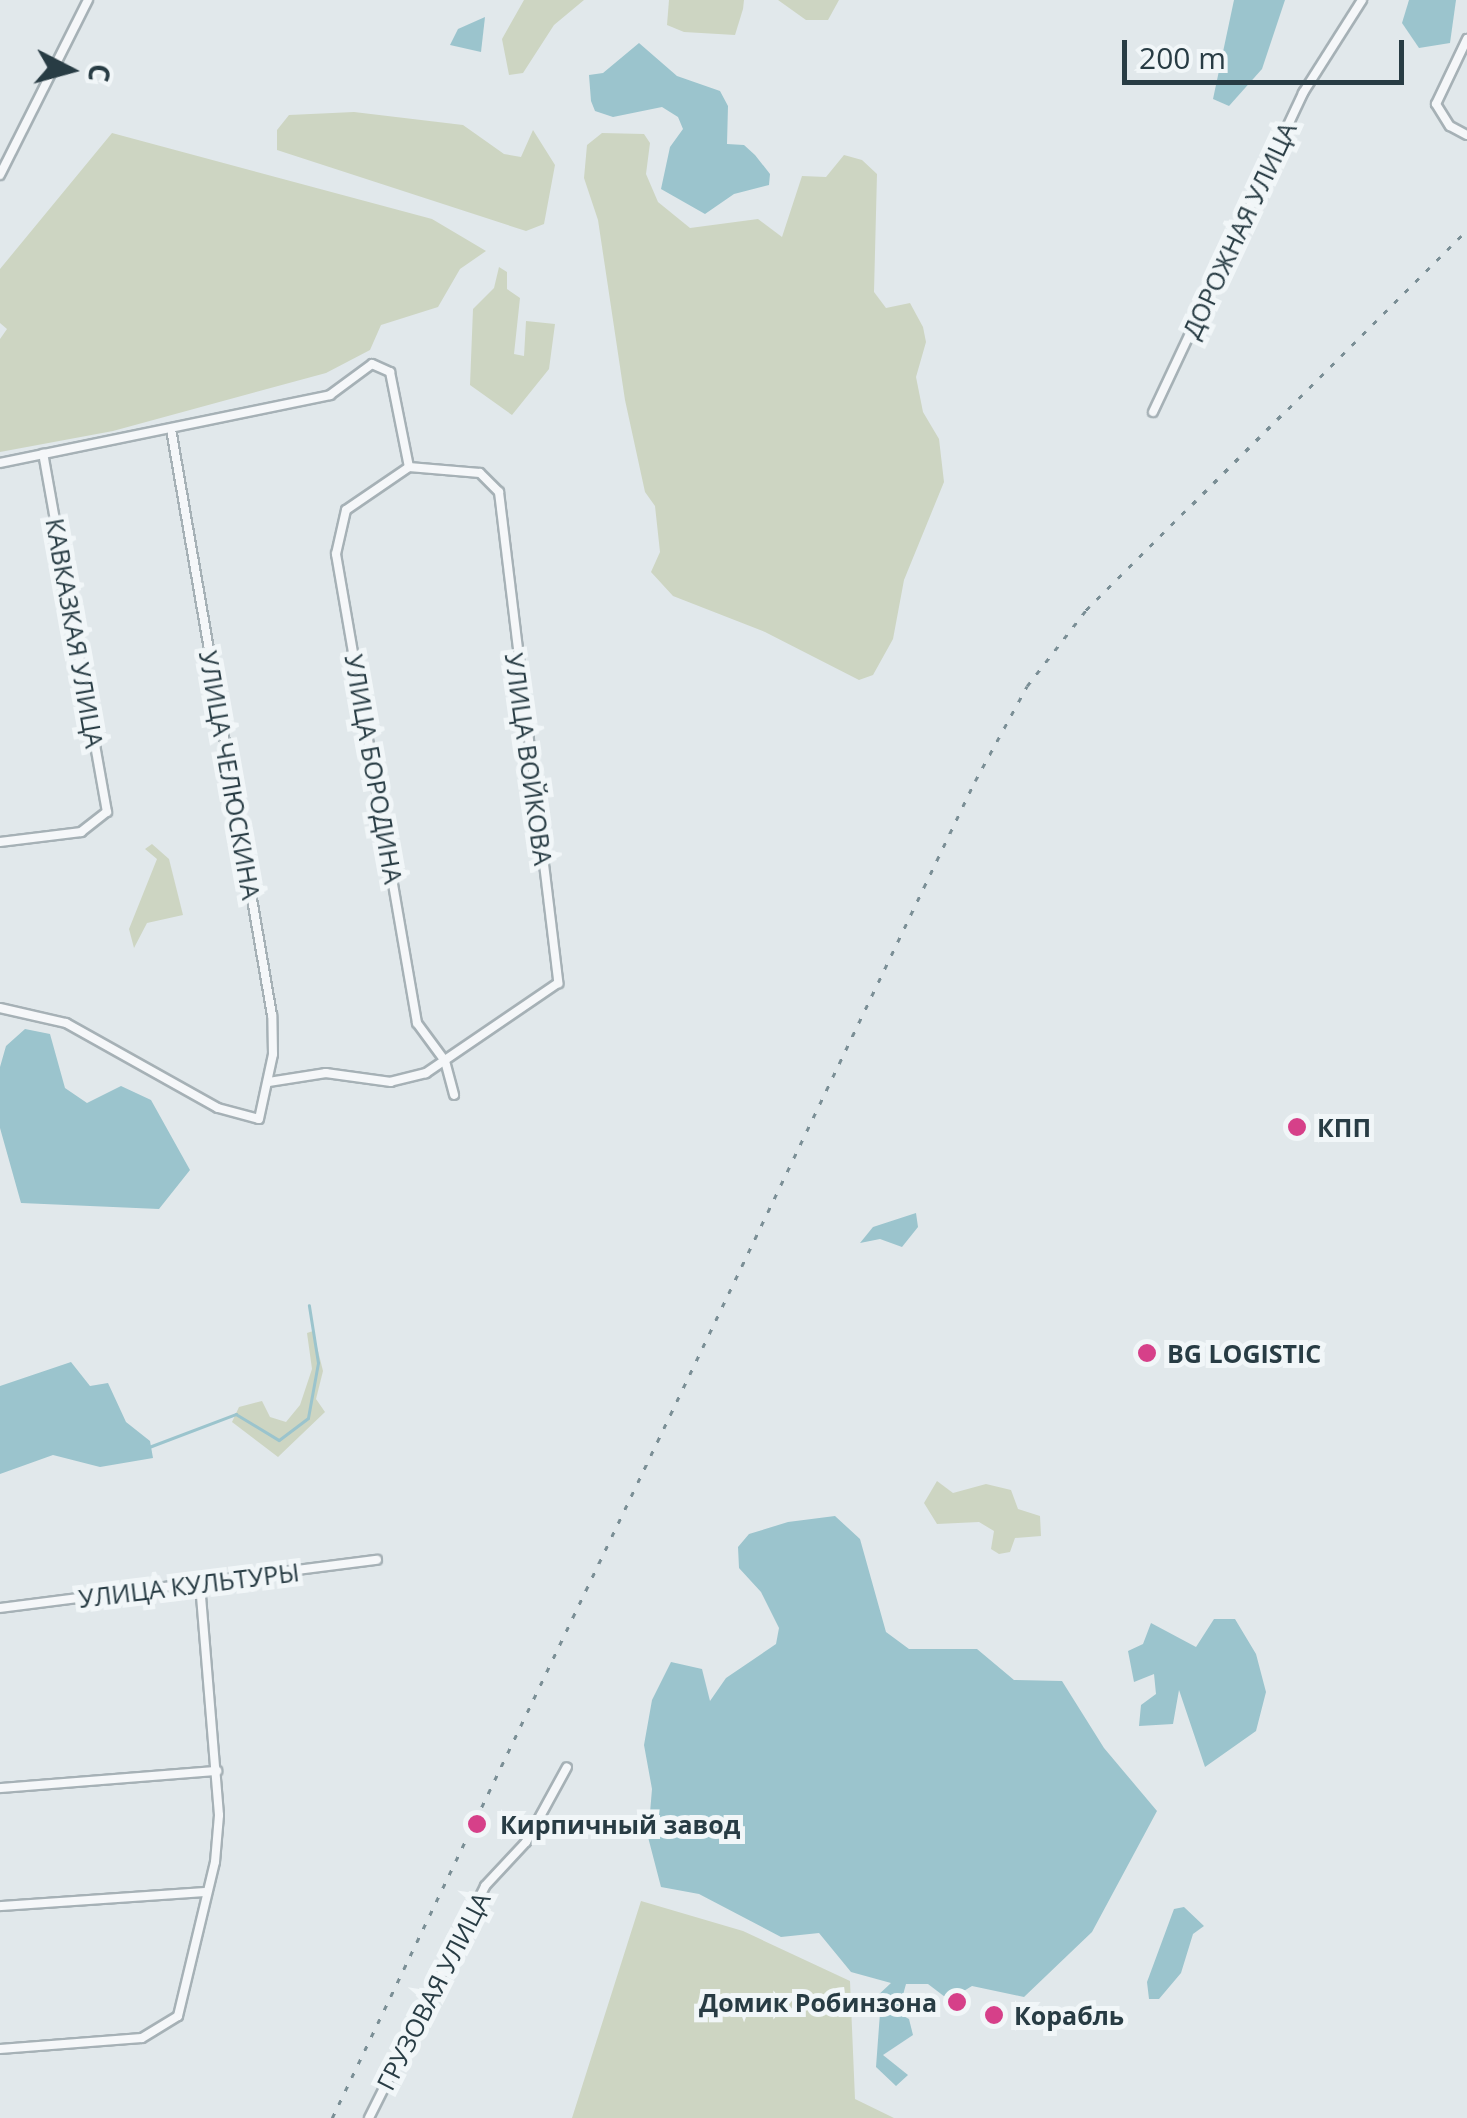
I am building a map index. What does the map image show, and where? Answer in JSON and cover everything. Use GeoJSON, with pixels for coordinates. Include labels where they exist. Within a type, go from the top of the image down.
{"type":"FeatureCollection","features":[{"type":"Feature","properties":{"kind":"street"},"geometry":{"type":"LineString","coordinates":[[0,175],[88,0]]}},
{"type":"Feature","properties":{"kind":"street","name":"ДОРОЖНАЯ УЛИЦА"},"geometry":{"type":"LineString","coordinates":[[1152,412],[1304,94],[1362,0]]}},
{"type":"Feature","properties":{"kind":"street"},"geometry":{"type":"LineString","coordinates":[[1467,38],[1436,104],[1450,126],[1467,135]]}},
{"type":"Feature","properties":{"kind":"street"},"geometry":{"type":"LineString","coordinates":[[0,463],[330,395],[372,364],[382,364],[390,372],[409,467]]}},
{"type":"Feature","properties":{"kind":"street","name":"УЛИЦА ЧЕЛЮСКИНА"},"geometry":{"type":"LineString","coordinates":[[0,1008],[66,1023],[218,1108],[259,1119],[269,1082],[272,1016],[171,430]]}},
{"type":"Feature","properties":{"kind":"street","name":"КАВКАЗКАЯ УЛИЦА"},"geometry":{"type":"LineString","coordinates":[[0,842],[80,832],[107,812],[43,454]]}},
{"type":"Feature","properties":{"kind":"street","name":"УЛИЦА ВОЙКОВА"},"geometry":{"type":"LineString","coordinates":[[409,467],[493,480],[558,984],[444,1061]]}},
{"type":"Feature","properties":{"kind":"street","name":"УЛИЦА БОРОДИНА"},"geometry":{"type":"LineString","coordinates":[[409,467],[346,510],[336,554],[417,1023],[444,1061],[454,1095]]}},
{"type":"Feature","properties":{"kind":"street"},"geometry":{"type":"LineString","coordinates":[[269,1082],[326,1072],[391,1082],[444,1061]]}},
{"type":"Feature","properties":{"kind":"street","name":"УЛИЦА КУЛЬТУРЫ"},"geometry":{"type":"LineString","coordinates":[[0,1608],[377,1560]]}},
{"type":"Feature","properties":{"kind":"street"},"geometry":{"type":"LineString","coordinates":[[0,2050],[142,2038],[163,2029],[178,2016],[215,1862],[216,1771],[200,1585]]}},
{"type":"Feature","properties":{"kind":"street","name":"ГРУЗОВАЯ УЛИЦА"},"geometry":{"type":"LineString","coordinates":[[369,2118],[485,1886],[526,1842],[567,1767]]}},
{"type":"Feature","properties":{"kind":"street"},"geometry":{"type":"LineString","coordinates":[[0,1788],[216,1771]]}},
{"type":"Feature","properties":{"kind":"street"},"geometry":{"type":"LineString","coordinates":[[0,1906],[206,1892]]}},
{"type":"Feature","properties":{"kind":"green space"},"geometry":{"type":"Polygon","coordinates":[[[524,0],[584,0],[554,25],[523,73],[509,75],[502,39],[524,0]]]}},
{"type":"Feature","properties":{"kind":"green space"},"geometry":{"type":"Polygon","coordinates":[[[669,0],[744,0],[735,35],[684,32],[667,25],[669,0]]]}},
{"type":"Feature","properties":{"kind":"green space"},"geometry":{"type":"Polygon","coordinates":[[[778,0],[839,0],[828,20],[806,20],[778,0]]]}},
{"type":"Feature","properties":{"kind":"green space"},"geometry":{"type":"Polygon","coordinates":[[[354,112],[463,125],[504,154],[521,157],[533,130],[555,165],[544,224],[526,231],[277,150],[277,130],[289,115],[354,112]]]}},
{"type":"Feature","properties":{"kind":"green space"},"geometry":{"type":"Polygon","coordinates":[[[112,133],[432,219],[486,251],[460,269],[438,307],[381,325],[370,350],[326,373],[113,431],[0,452],[0,339],[7,329],[0,323],[0,269],[112,133]]]}},
{"type":"Feature","properties":{"kind":"green space"},"geometry":{"type":"Polygon","coordinates":[[[602,133],[644,134],[650,143],[646,174],[658,202],[690,228],[758,219],[782,237],[802,176],[826,177],[844,155],[862,160],[877,174],[874,292],[886,308],[910,303],[923,327],[926,342],[916,377],[923,412],[939,439],[944,482],[904,580],[893,639],[873,675],[859,680],[765,632],[673,596],[651,572],[660,552],[655,506],[645,492],[625,400],[598,220],[584,178],[587,145],[602,133]]]}},
{"type":"Feature","properties":{"kind":"green space"},"geometry":{"type":"Polygon","coordinates":[[[499,267],[507,272],[507,289],[520,298],[514,354],[524,356],[526,321],[555,324],[549,369],[512,415],[470,385],[473,309],[494,288],[499,267]]]}},
{"type":"Feature","properties":{"kind":"green space"},"geometry":{"type":"Polygon","coordinates":[[[152,844],[169,859],[183,915],[147,923],[134,948],[129,929],[157,859],[145,849],[152,844]]]}},
{"type":"Feature","properties":{"kind":"green space"},"geometry":{"type":"Polygon","coordinates":[[[313,1331],[323,1371],[316,1399],[325,1412],[278,1457],[232,1422],[239,1407],[262,1401],[270,1417],[286,1422],[300,1405],[312,1369],[307,1333],[313,1331]]]}},
{"type":"Feature","properties":{"kind":"green space"},"geometry":{"type":"Polygon","coordinates":[[[937,1481],[953,1493],[986,1484],[1011,1490],[1018,1509],[1040,1516],[1041,1536],[1015,1538],[1010,1552],[999,1554],[991,1549],[994,1531],[979,1522],[937,1524],[924,1503],[937,1481]]]}},
{"type":"Feature","properties":{"kind":"green space"},"geometry":{"type":"Polygon","coordinates":[[[641,1901],[743,1931],[850,1981],[855,2099],[894,2118],[572,2118],[641,1901]]]}},
{"type":"Feature","properties":{"kind":"water"},"geometry":{"type":"Polygon","coordinates":[[[1234,0],[1285,0],[1262,69],[1229,106],[1213,99],[1234,0]]]}},
{"type":"Feature","properties":{"kind":"water"},"geometry":{"type":"Polygon","coordinates":[[[1409,0],[1456,0],[1450,43],[1419,48],[1402,23],[1409,0]]]}},
{"type":"Feature","properties":{"kind":"water"},"geometry":{"type":"Polygon","coordinates":[[[485,17],[481,52],[450,45],[458,29],[485,17]]]}},
{"type":"Feature","properties":{"kind":"water"},"geometry":{"type":"Polygon","coordinates":[[[639,43],[677,76],[720,91],[728,106],[727,144],[744,145],[755,155],[770,174],[769,185],[734,194],[705,214],[661,189],[670,147],[683,129],[678,117],[662,107],[613,117],[595,111],[591,101],[589,75],[603,73],[639,43]]]}},
{"type":"Feature","properties":{"kind":"water"},"geometry":{"type":"Polygon","coordinates":[[[25,1029],[50,1034],[65,1088],[87,1103],[121,1086],[151,1100],[190,1170],[159,1209],[21,1203],[0,1128],[0,1067],[6,1046],[25,1029]]]}},
{"type":"Feature","properties":{"kind":"water"},"geometry":{"type":"Polygon","coordinates":[[[916,1213],[918,1227],[902,1247],[880,1239],[860,1243],[873,1227],[916,1213]]]}},
{"type":"Feature","properties":{"kind":"water"},"geometry":{"type":"Polygon","coordinates":[[[71,1362],[90,1386],[108,1383],[126,1422],[150,1441],[153,1458],[100,1467],[53,1455],[0,1474],[0,1386],[71,1362]]]}},
{"type":"Feature","properties":{"kind":"water"},"geometry":{"type":"Polygon","coordinates":[[[835,1516],[860,1539],[886,1632],[909,1649],[977,1649],[1014,1680],[1062,1681],[1104,1748],[1157,1811],[1092,1932],[1024,1997],[972,1986],[949,2000],[928,1984],[906,1984],[898,2013],[909,2019],[913,2035],[883,2055],[908,2075],[896,2086],[876,2067],[880,2013],[875,1998],[891,1983],[851,1972],[819,1933],[781,1937],[699,1894],[661,1887],[648,1837],[652,1789],[644,1745],[652,1700],[671,1662],[702,1669],[710,1701],[726,1678],[776,1644],[779,1628],[761,1592],[739,1568],[738,1547],[749,1534],[788,1522],[835,1516]]]}},
{"type":"Feature","properties":{"kind":"water"},"geometry":{"type":"Polygon","coordinates":[[[1214,1619],[1235,1619],[1256,1654],[1266,1692],[1256,1731],[1205,1767],[1179,1690],[1173,1724],[1139,1726],[1141,1705],[1156,1694],[1154,1674],[1134,1682],[1128,1651],[1143,1644],[1151,1623],[1196,1647],[1214,1619]]]}},
{"type":"Feature","properties":{"kind":"water"},"geometry":{"type":"Polygon","coordinates":[[[1184,1907],[1204,1926],[1193,1934],[1181,1973],[1159,1999],[1149,1999],[1147,1982],[1174,1909],[1184,1907]]]}},
{"type":"Feature","properties":{"kind":"waterway"},"geometry":{"type":"LineString","coordinates":[[149,1447],[236,1414],[279,1440],[308,1418],[318,1363],[309,1306]]}},
{"type":"Feature","properties":{"kind":"railway"},"geometry":{"type":"LineString","coordinates":[[332,2118],[975,781],[1027,686],[1086,610],[1467,230]]}},
{"type":"Feature","properties":{"kind":"place","name":"КПП"},"geometry":{"type":"Point","coordinates":[1297,1127]}},
{"type":"Feature","properties":{"kind":"place","name":"BG LOGISTIC"},"geometry":{"type":"Point","coordinates":[1147,1353]}},
{"type":"Feature","properties":{"kind":"place","name":"Кирпичный завод"},"geometry":{"type":"Point","coordinates":[477,1824]}},
{"type":"Feature","properties":{"kind":"place","name":"Домик Робинзона"},"geometry":{"type":"Point","coordinates":[957,2002]}},
{"type":"Feature","properties":{"kind":"place","name":"Корабль"},"geometry":{"type":"Point","coordinates":[994,2015]}}]}
